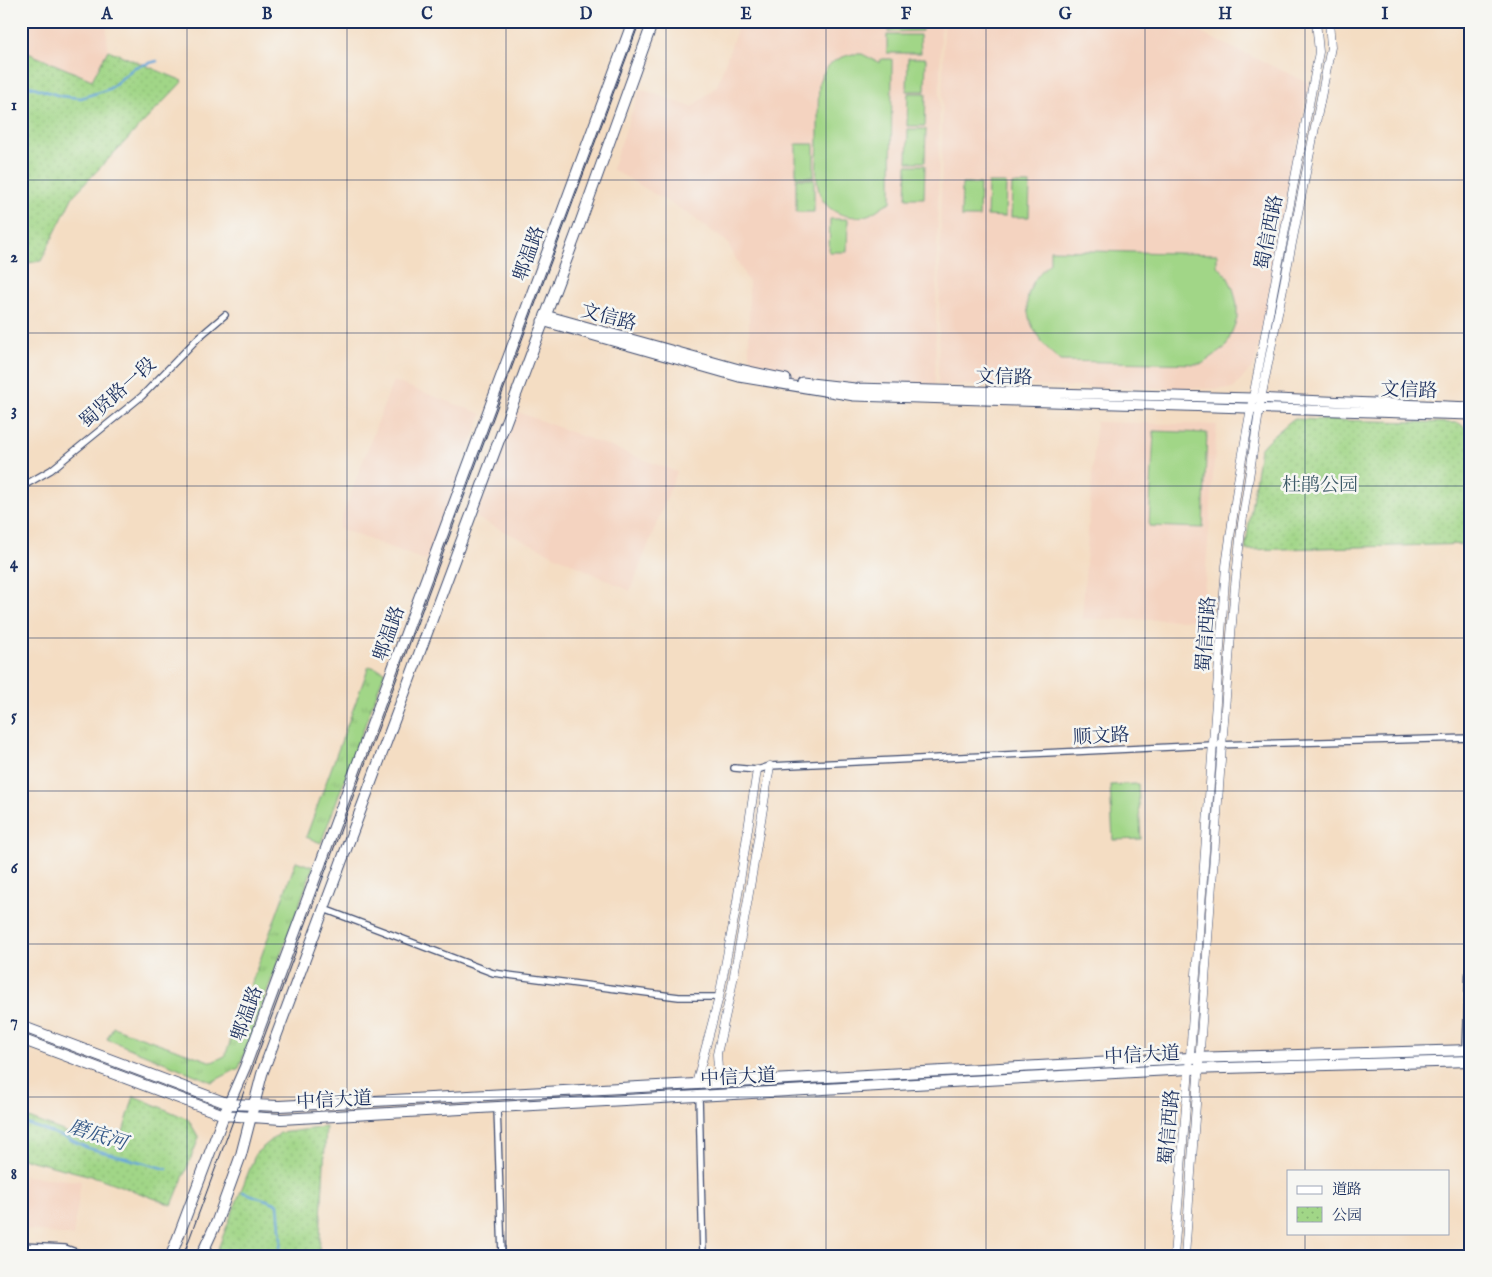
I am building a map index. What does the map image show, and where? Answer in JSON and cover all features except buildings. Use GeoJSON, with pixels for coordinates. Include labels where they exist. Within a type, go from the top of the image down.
{"type":"FeatureCollection","features":[{"type":"Feature","properties":{"kind":"main road","name":"郫温路"},"geometry":{"type":"LineString","coordinates":[[171,1256],[224,1115],[248,1058],[633,21]]}},
{"type":"Feature","properties":{"kind":"main road","name":"郫温路"},"geometry":{"type":"LineString","coordinates":[[201,1256],[217,1221],[237,1164],[262,1074],[600,170],[653,21]]}},
{"type":"Feature","properties":{"kind":"main road"},"geometry":{"type":"LineString","coordinates":[[544,318],[739,377],[854,396],[1256,404],[1471,415]]}},
{"type":"Feature","properties":{"kind":"main road","name":"文信路"},"geometry":{"type":"LineString","coordinates":[[1256,404],[1471,407]]}},
{"type":"Feature","properties":{"kind":"main road","name":"中信大道"},"geometry":{"type":"LineString","coordinates":[[21,1026],[229,1104],[279,1106],[1194,1058],[1468,1051]]}},
{"type":"Feature","properties":{"kind":"main road","name":"中信大道"},"geometry":{"type":"LineString","coordinates":[[21,1039],[224,1115],[281,1119],[1194,1069],[1471,1061]]}},
{"type":"Feature","properties":{"kind":"street","name":"蜀信西路"},"geometry":{"type":"LineString","coordinates":[[1194,1058],[1241,530],[1256,404],[1320,52],[1316,21]]}},
{"type":"Feature","properties":{"kind":"street","name":"蜀信西路"},"geometry":{"type":"LineString","coordinates":[[1185,1256],[1194,1058],[1226,566],[1238,481],[1331,47],[1329,21]]}},
{"type":"Feature","properties":{"kind":"street","name":"蜀贤路一段"},"geometry":{"type":"LineString","coordinates":[[22,485],[51,470],[142,396],[198,338],[225,314]]}},
{"type":"Feature","properties":{"kind":"street","name":"顺文路"},"geometry":{"type":"LineString","coordinates":[[734,768],[757,770],[770,766],[1213,745],[1471,738]]}},
{"type":"Feature","properties":{"kind":"street"},"geometry":{"type":"LineString","coordinates":[[718,1083],[717,1054],[737,962],[770,766]]}},
{"type":"Feature","properties":{"kind":"street"},"geometry":{"type":"LineString","coordinates":[[696,1084],[719,997],[735,914],[757,770]]}},
{"type":"Feature","properties":{"kind":"street"},"geometry":{"type":"LineString","coordinates":[[1468,1051],[1471,908]]}},
{"type":"Feature","properties":{"kind":"street"},"geometry":{"type":"LineString","coordinates":[[324,909],[493,973],[678,997],[719,997]]}},
{"type":"Feature","properties":{"kind":"street","name":"蜀信西路"},"geometry":{"type":"LineString","coordinates":[[1174,1256],[1194,1069]]}},
{"type":"Feature","properties":{"kind":"street"},"geometry":{"type":"LineString","coordinates":[[699,1096],[703,1256]]}},
{"type":"Feature","properties":{"kind":"street"},"geometry":{"type":"LineString","coordinates":[[497,1107],[502,1256]]}},
{"type":"Feature","properties":{"kind":"street"},"geometry":{"type":"LineString","coordinates":[[21,1246],[65,1248],[86,1256]]}},
{"type":"Feature","properties":{"kind":"shaded area"},"geometry":{"type":"Polygon","coordinates":[[[21,21],[106,21],[108,50],[92,80],[21,50],[21,21]]]}},
{"type":"Feature","properties":{"kind":"shaded area"},"geometry":{"type":"Polygon","coordinates":[[[740,21],[941,21],[935,385],[839,384],[760,371],[752,365],[749,355],[749,283],[727,242],[687,213],[612,169],[640,89],[692,107],[717,86],[740,21]]]}},
{"type":"Feature","properties":{"kind":"shaded area"},"geometry":{"type":"Polygon","coordinates":[[[944,21],[1175,21],[1309,83],[1255,364],[1233,389],[938,385],[944,21]]]}},
{"type":"Feature","properties":{"kind":"shaded area"},"geometry":{"type":"Polygon","coordinates":[[[393,381],[482,414],[427,561],[338,528],[393,381]]]}},
{"type":"Feature","properties":{"kind":"shaded area"},"geometry":{"type":"Polygon","coordinates":[[[518,412],[677,472],[630,591],[474,517],[518,412]]]}},
{"type":"Feature","properties":{"kind":"shaded area"},"geometry":{"type":"Polygon","coordinates":[[[1096,422],[1217,425],[1202,620],[1082,619],[1096,422]]]}},
{"type":"Feature","properties":{"kind":"shaded area"},"geometry":{"type":"Polygon","coordinates":[[[24,1176],[81,1181],[73,1236],[21,1229],[21,1201],[24,1176]]]}},
{"type":"Feature","properties":{"kind":"green space"},"geometry":{"type":"Polygon","coordinates":[[[888,21],[921,21],[922,31],[888,32],[888,21]]]}},
{"type":"Feature","properties":{"kind":"green space"},"geometry":{"type":"Polygon","coordinates":[[[887,35],[920,35],[921,53],[887,53],[887,35]]]}},
{"type":"Feature","properties":{"kind":"green space"},"geometry":{"type":"Polygon","coordinates":[[[21,50],[92,80],[108,50],[183,81],[73,196],[41,261],[21,264],[21,50]]]}},
{"type":"Feature","properties":{"kind":"green space"},"geometry":{"type":"Polygon","coordinates":[[[853,54],[862,54],[880,63],[881,59],[892,59],[891,202],[871,213],[858,217],[840,214],[824,203],[817,184],[816,171],[819,82],[831,63],[853,54]]]}},
{"type":"Feature","properties":{"kind":"green space"},"geometry":{"type":"Polygon","coordinates":[[[908,58],[926,58],[925,91],[907,91],[908,58]]]}},
{"type":"Feature","properties":{"kind":"green space"},"geometry":{"type":"Polygon","coordinates":[[[908,93],[926,93],[925,126],[907,126],[908,93]]]}},
{"type":"Feature","properties":{"kind":"green space"},"geometry":{"type":"Polygon","coordinates":[[[908,129],[926,129],[925,162],[907,162],[908,129]]]}},
{"type":"Feature","properties":{"kind":"green space"},"geometry":{"type":"Polygon","coordinates":[[[796,144],[814,144],[814,177],[796,177],[796,144]]]}},
{"type":"Feature","properties":{"kind":"green space"},"geometry":{"type":"Polygon","coordinates":[[[907,165],[925,165],[924,198],[906,198],[907,165]]]}},
{"type":"Feature","properties":{"kind":"green space"},"geometry":{"type":"Polygon","coordinates":[[[796,179],[814,179],[814,212],[796,212],[796,179]]]}},
{"type":"Feature","properties":{"kind":"green space"},"geometry":{"type":"Polygon","coordinates":[[[988,183],[1006,183],[1005,217],[987,216],[988,183]]]}},
{"type":"Feature","properties":{"kind":"green space"},"geometry":{"type":"Polygon","coordinates":[[[962,184],[980,184],[979,217],[961,217],[962,184]]]}},
{"type":"Feature","properties":{"kind":"green space"},"geometry":{"type":"Polygon","coordinates":[[[1012,184],[1030,184],[1029,217],[1011,217],[1012,184]]]}},
{"type":"Feature","properties":{"kind":"green space"},"geometry":{"type":"Polygon","coordinates":[[[830,219],[848,219],[847,252],[829,252],[830,219]]]}},
{"type":"Feature","properties":{"kind":"green space"},"geometry":{"type":"Polygon","coordinates":[[[1050,250],[1217,254],[1217,265],[1227,276],[1233,288],[1237,304],[1237,319],[1226,347],[1202,364],[1060,361],[1039,338],[1032,326],[1028,313],[1027,301],[1030,288],[1038,275],[1050,263],[1050,250]]]}},
{"type":"Feature","properties":{"kind":"green space","name":"杜鹃公园"},"geometry":{"type":"Polygon","coordinates":[[[1293,419],[1459,423],[1471,433],[1471,544],[1245,550],[1260,449],[1293,419]]]}},
{"type":"Feature","properties":{"kind":"green space"},"geometry":{"type":"Polygon","coordinates":[[[1154,431],[1207,433],[1203,528],[1149,526],[1154,431]]]}},
{"type":"Feature","properties":{"kind":"green space"},"geometry":{"type":"Polygon","coordinates":[[[369,666],[385,671],[321,843],[306,837],[369,666]]]}},
{"type":"Feature","properties":{"kind":"green space"},"geometry":{"type":"Polygon","coordinates":[[[1138,784],[1141,839],[1113,840],[1110,785],[1138,784]]]}},
{"type":"Feature","properties":{"kind":"green space"},"geometry":{"type":"Polygon","coordinates":[[[296,861],[313,867],[239,1068],[212,1082],[107,1039],[113,1027],[212,1062],[225,1056],[296,861]]]}},
{"type":"Feature","properties":{"kind":"green space"},"geometry":{"type":"Polygon","coordinates":[[[134,1096],[188,1119],[199,1138],[172,1205],[99,1178],[21,1158],[21,1115],[84,1139],[119,1145],[134,1096]]]}},
{"type":"Feature","properties":{"kind":"green space"},"geometry":{"type":"Polygon","coordinates":[[[326,1127],[319,1256],[215,1256],[256,1153],[280,1133],[326,1127]]]}},
{"type":"Feature","properties":{"kind":"waterway","name":"磨底河"},"geometry":{"type":"LineString","coordinates":[[21,83],[60,96],[81,98],[109,89],[135,67],[157,61]]}},
{"type":"Feature","properties":{"kind":"waterway","name":"磨底河"},"geometry":{"type":"LineString","coordinates":[[21,1122],[67,1138],[88,1148],[167,1169]]}},
{"type":"Feature","properties":{"kind":"waterway","name":"磨底河"},"geometry":{"type":"LineString","coordinates":[[243,1192],[278,1204],[281,1239],[279,1256]]}},
{"type":"Feature","properties":{"kind":"tram line"},"geometry":{"type":"LineString","coordinates":[[183,1256],[640,21]]}}]}
